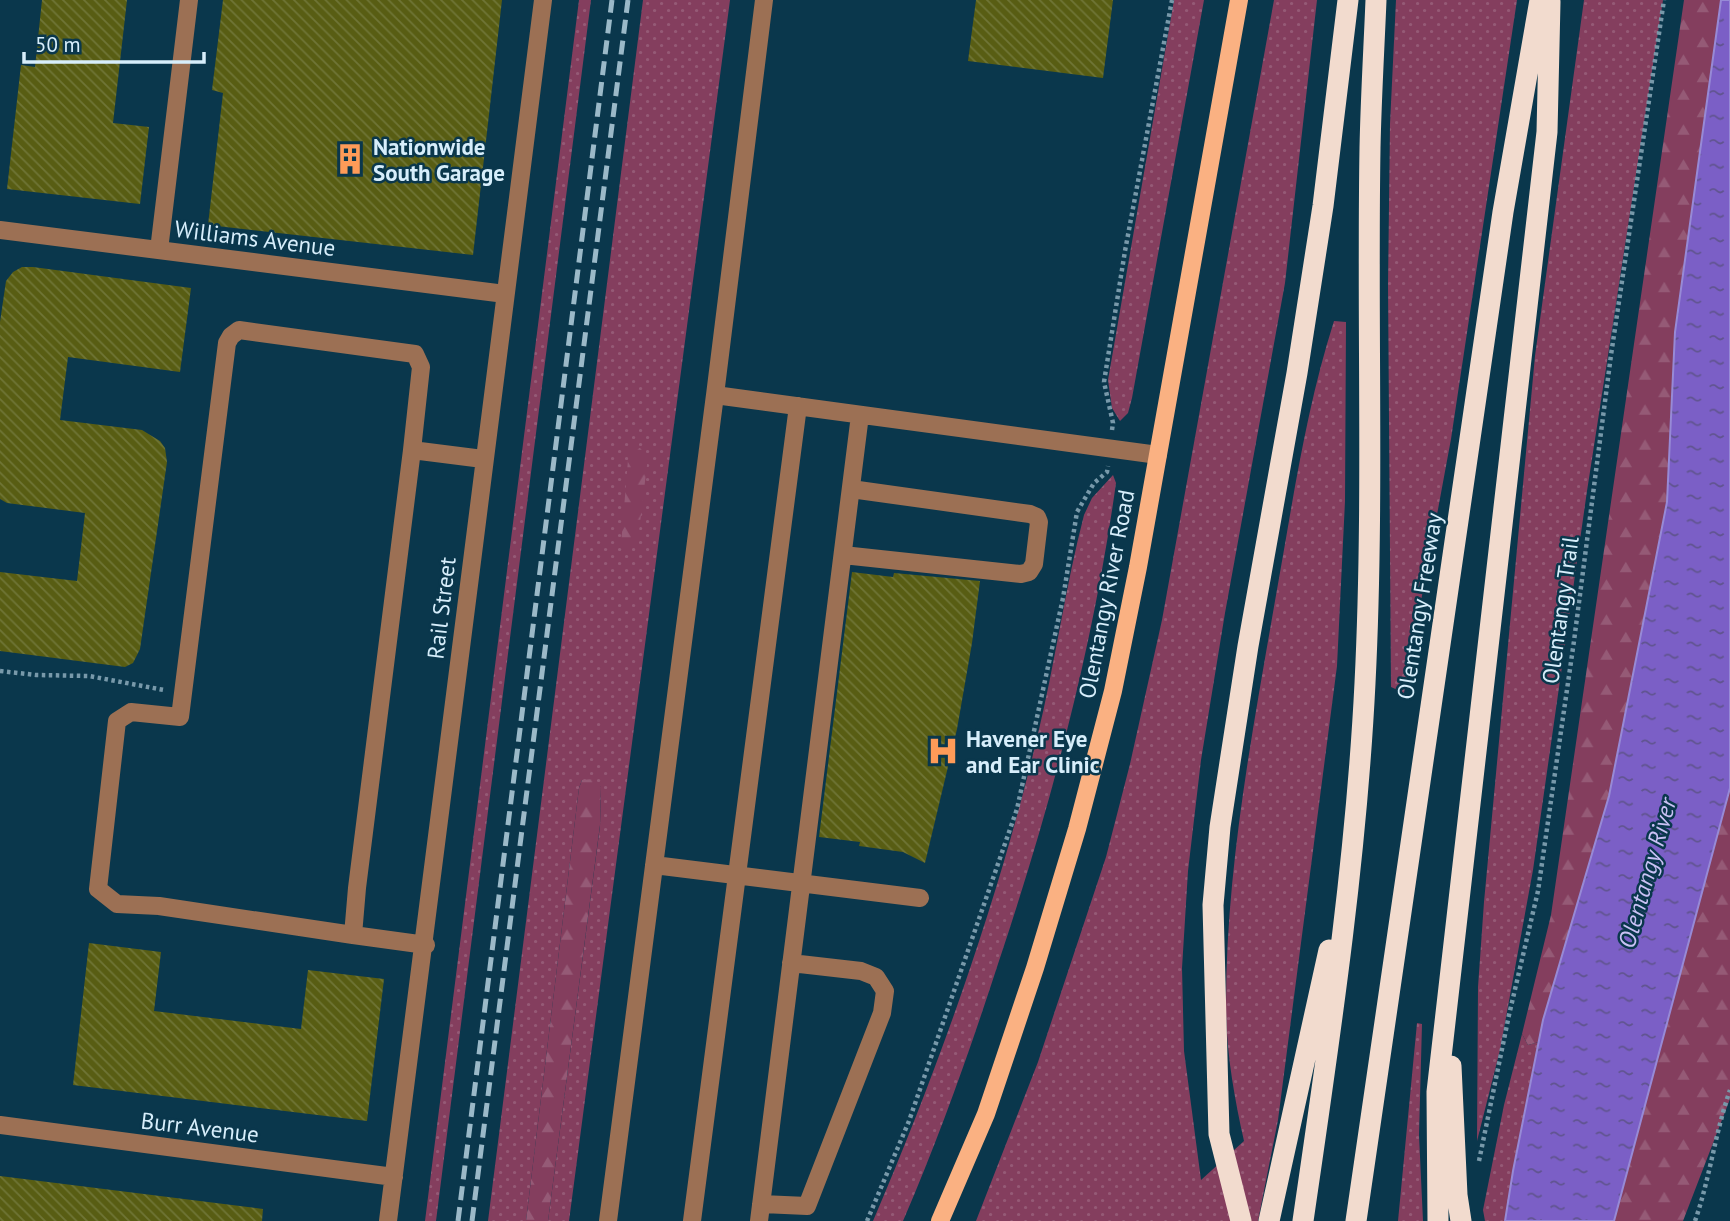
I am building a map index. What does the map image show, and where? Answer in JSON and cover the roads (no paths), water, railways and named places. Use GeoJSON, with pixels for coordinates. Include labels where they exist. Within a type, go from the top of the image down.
{"type":"FeatureCollection","features":[{"type":"Feature","properties":{"kind":"highway"},"geometry":{"type":"LineString","coordinates":[[1241,1221],[1219,1135],[1213,905],[1220,827],[1248,646],[1297,373],[1323,205],[1340,47],[1348,0]]}},
{"type":"Feature","properties":{"kind":"highway","name":"Olentangy Freeway"},"geometry":{"type":"LineString","coordinates":[[1303,1221],[1332,1021],[1355,832],[1365,682],[1369,542],[1370,146],[1376,0]]}},
{"type":"Feature","properties":{"kind":"highway","name":"Olentangy Freeway"},"geometry":{"type":"LineString","coordinates":[[1356,1221],[1503,212],[1540,0]]}},
{"type":"Feature","properties":{"kind":"highway"},"geometry":{"type":"LineString","coordinates":[[1438,1221],[1437,1092],[1547,132],[1550,0]]}},
{"type":"Feature","properties":{"kind":"highway"},"geometry":{"type":"LineString","coordinates":[[1269,1221],[1355,832]]}},
{"type":"Feature","properties":{"kind":"highway"},"geometry":{"type":"LineString","coordinates":[[1447,990],[1456,1180],[1461,1221]]}},
{"type":"Feature","properties":{"kind":"main road","name":"Olentangy River Road"},"geometry":{"type":"LineString","coordinates":[[940,1221],[986,1114],[1035,968],[1077,829],[1113,691],[1138,567],[1239,0]]}},
{"type":"Feature","properties":{"kind":"street"},"geometry":{"type":"LineString","coordinates":[[159,250],[189,0]]}},
{"type":"Feature","properties":{"kind":"street","name":"Rail Street"},"geometry":{"type":"LineString","coordinates":[[388,1221],[426,946],[483,458],[543,0]]}},
{"type":"Feature","properties":{"kind":"street"},"geometry":{"type":"LineString","coordinates":[[608,1221],[764,0]]}},
{"type":"Feature","properties":{"kind":"street","name":"Williams Avenue"},"geometry":{"type":"LineString","coordinates":[[0,230],[505,294]]}},
{"type":"Feature","properties":{"kind":"street"},"geometry":{"type":"LineString","coordinates":[[353,935],[356,888],[421,367],[415,354],[239,330],[227,343],[180,717],[131,712],[117,721],[98,889],[117,904],[159,906],[426,946]]}},
{"type":"Feature","properties":{"kind":"street"},"geometry":{"type":"LineString","coordinates":[[715,395],[1158,455]]}},
{"type":"Feature","properties":{"kind":"street"},"geometry":{"type":"LineString","coordinates":[[692,1221],[798,406]]}},
{"type":"Feature","properties":{"kind":"street"},"geometry":{"type":"LineString","coordinates":[[791,963],[861,971],[876,977],[885,991],[882,1013],[807,1206],[760,1213],[791,963],[843,555],[860,415]]}},
{"type":"Feature","properties":{"kind":"street"},"geometry":{"type":"LineString","coordinates":[[412,450],[483,458]]}},
{"type":"Feature","properties":{"kind":"street"},"geometry":{"type":"LineString","coordinates":[[843,555],[1021,574],[1029,572],[1034,564],[1037,543],[1039,522],[1037,517],[1030,514],[851,489]]}},
{"type":"Feature","properties":{"kind":"street"},"geometry":{"type":"LineString","coordinates":[[654,865],[920,898]]}},
{"type":"Feature","properties":{"kind":"street","name":"Burr Avenue"},"geometry":{"type":"LineString","coordinates":[[0,1125],[394,1177]]}},
{"type":"Feature","properties":{"kind":"water","name":"Olentangy River"},"geometry":{"type":"Polygon","coordinates":[[[1721,0],[1730,0],[1730,788],[1614,1221],[1505,1221],[1543,1020],[1609,796],[1667,502],[1675,332],[1721,0]]]}},
{"type":"Feature","properties":{"kind":"railway"},"geometry":{"type":"LineString","coordinates":[[458,1221],[612,0]]}},
{"type":"Feature","properties":{"kind":"railway"},"geometry":{"type":"LineString","coordinates":[[472,1221],[628,0]]}},
{"type":"Feature","properties":{"kind":"place","name":"Nationwide South Garage"},"geometry":{"type":"Point","coordinates":[350,159]}},
{"type":"Feature","properties":{"kind":"place","name":"Havener Eye and Ear Clinic"},"geometry":{"type":"Point","coordinates":[943,751]}}]}
